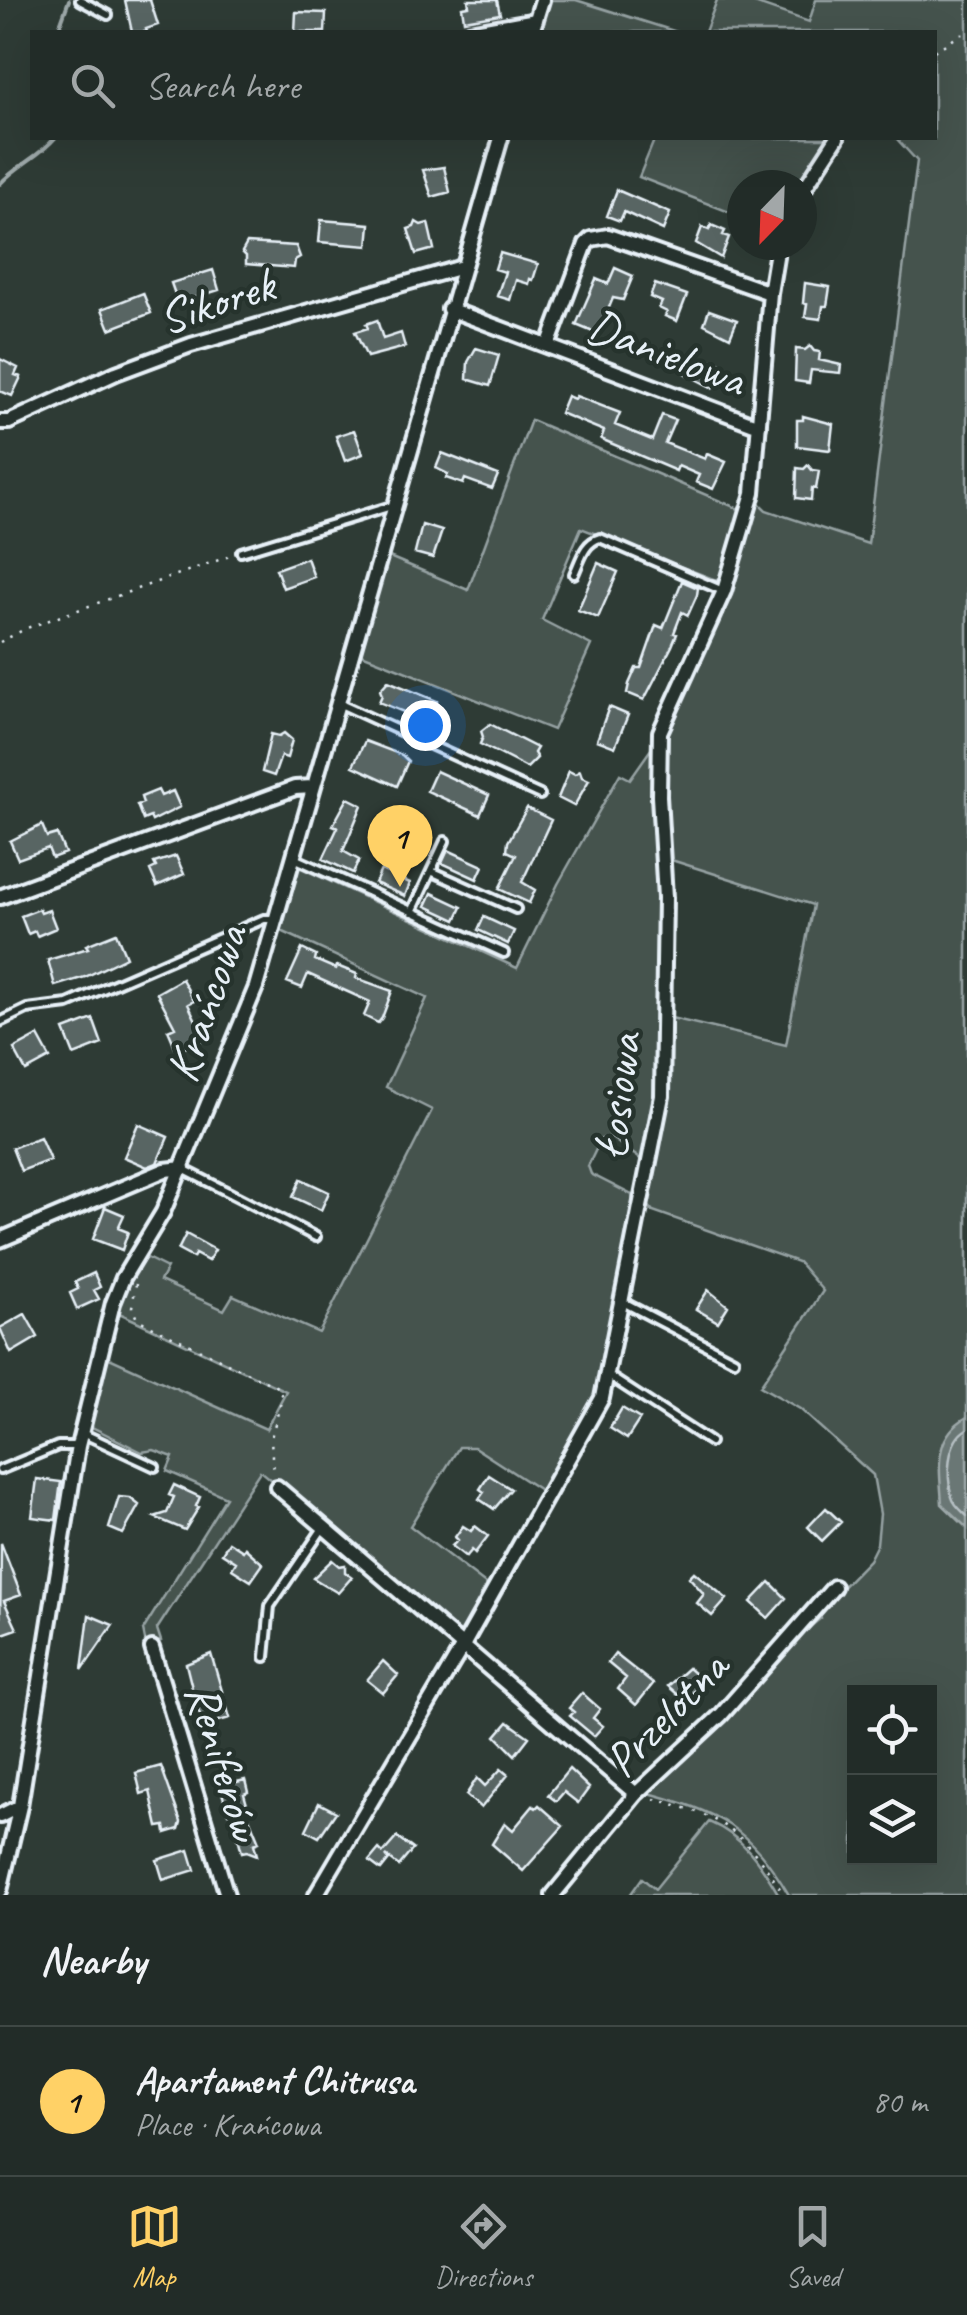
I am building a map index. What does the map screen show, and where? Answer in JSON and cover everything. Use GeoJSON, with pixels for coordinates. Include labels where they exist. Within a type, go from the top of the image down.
{"type":"FeatureCollection","features":[{"type":"Feature","properties":{"kind":"street"},"geometry":{"type":"LineString","coordinates":[[491,30],[534,26],[542,0]]}},
{"type":"Feature","properties":{"kind":"street","name":"Krańcowa"},"geometry":{"type":"LineString","coordinates":[[0,1891],[20,1806],[79,1439],[113,1303],[131,1264],[164,1212],[242,1030],[500,140]]}},
{"type":"Feature","properties":{"kind":"street"},"geometry":{"type":"LineString","coordinates":[[817,170],[837,140]]}},
{"type":"Feature","properties":{"kind":"street","name":"Danielowa"},"geometry":{"type":"LineString","coordinates":[[548,346],[586,244],[598,236],[608,236],[770,294]]}},
{"type":"Feature","properties":{"kind":"street","name":"Łosiowa"},"geometry":{"type":"LineString","coordinates":[[316,1895],[594,1416],[608,1376],[662,1096],[665,898],[658,796],[660,732],[724,592],[754,493],[776,260]]}},
{"type":"Feature","properties":{"kind":"street","name":"Sikorek"},"geometry":{"type":"LineString","coordinates":[[0,422],[9,422],[191,344],[462,267]]}},
{"type":"Feature","properties":{"kind":"street","name":"Danielowa"},"geometry":{"type":"LineString","coordinates":[[449,309],[759,426]]}},
{"type":"Feature","properties":{"kind":"street"},"geometry":{"type":"LineString","coordinates":[[0,897],[294,788],[313,788]]}},
{"type":"Feature","properties":{"kind":"street"},"geometry":{"type":"LineString","coordinates":[[0,1240],[164,1170],[183,1168]]}},
{"type":"Feature","properties":{"kind":"street"},"geometry":{"type":"LineString","coordinates":[[277,1488],[636,1794]]}},
{"type":"Feature","properties":{"kind":"street","name":"Przelotna"},"geometry":{"type":"LineString","coordinates":[[553,1895],[636,1794],[722,1716],[834,1587]]}},
{"type":"Feature","properties":{"kind":"street","name":"Reniferów"},"geometry":{"type":"LineString","coordinates":[[152,1648],[227,1895]]}},
{"type":"Feature","properties":{"kind":"street"},"geometry":{"type":"LineString","coordinates":[[0,1816],[20,1806]]}},
{"type":"Feature","properties":{"kind":"lane"},"geometry":{"type":"LineString","coordinates":[[81,0],[108,15]]}},
{"type":"Feature","properties":{"kind":"lane"},"geometry":{"type":"LineString","coordinates":[[241,552],[396,505]]}},
{"type":"Feature","properties":{"kind":"lane"},"geometry":{"type":"LineString","coordinates":[[574,574],[591,541],[600,538],[724,592]]}},
{"type":"Feature","properties":{"kind":"lane"},"geometry":{"type":"LineString","coordinates":[[337,702],[540,795]]}},
{"type":"Feature","properties":{"kind":"lane"},"geometry":{"type":"LineString","coordinates":[[412,912],[445,841]]}},
{"type":"Feature","properties":{"kind":"lane"},"geometry":{"type":"LineString","coordinates":[[292,858],[504,953]]}},
{"type":"Feature","properties":{"kind":"lane"},"geometry":{"type":"LineString","coordinates":[[431,871],[516,909]]}},
{"type":"Feature","properties":{"kind":"lane"},"geometry":{"type":"LineString","coordinates":[[0,1022],[27,1008],[68,1004],[264,919],[274,919]]}},
{"type":"Feature","properties":{"kind":"lane"},"geometry":{"type":"LineString","coordinates":[[183,1168],[316,1236]]}},
{"type":"Feature","properties":{"kind":"lane"},"geometry":{"type":"LineString","coordinates":[[622,1302],[734,1360]]}},
{"type":"Feature","properties":{"kind":"lane"},"geometry":{"type":"LineString","coordinates":[[608,1376],[710,1442]]}},
{"type":"Feature","properties":{"kind":"lane"},"geometry":{"type":"LineString","coordinates":[[0,1470],[79,1439],[156,1466]]}},
{"type":"Feature","properties":{"kind":"lane"},"geometry":{"type":"LineString","coordinates":[[265,1656],[270,1606],[324,1526]]}},
{"type":"Feature","properties":{"kind":"path"},"geometry":{"type":"LineString","coordinates":[[937,49],[967,31]]}},
{"type":"Feature","properties":{"kind":"path"},"geometry":{"type":"LineString","coordinates":[[0,642],[28,628],[241,552]]}},
{"type":"Feature","properties":{"kind":"path"},"geometry":{"type":"LineString","coordinates":[[131,1264],[136,1270],[132,1307],[137,1319],[279,1388],[282,1398],[270,1450],[277,1488]]}},
{"type":"Feature","properties":{"kind":"path"},"geometry":{"type":"LineString","coordinates":[[636,1794],[688,1809],[730,1828],[758,1854],[784,1895]]}},
{"type":"Feature","properties":{"kind":"shaded area"},"geometry":{"type":"Polygon","coordinates":[[[550,0],[576,0],[671,30],[541,30],[550,0]]]}},
{"type":"Feature","properties":{"kind":"shaded area"},"geometry":{"type":"Polygon","coordinates":[[[717,0],[746,0],[809,22],[816,0],[967,0],[967,1895],[789,1895],[760,1853],[730,1825],[693,1807],[645,1792],[785,1648],[821,1618],[818,1612],[869,1560],[877,1544],[880,1514],[873,1475],[800,1409],[760,1386],[823,1291],[798,1262],[653,1211],[643,1199],[667,1017],[786,1045],[813,905],[665,858],[665,736],[728,593],[758,502],[766,510],[868,544],[917,161],[898,140],[937,140],[937,30],[706,30],[717,0]]]}},
{"type":"Feature","properties":{"kind":"shaded area"},"geometry":{"type":"Polygon","coordinates":[[[654,140],[832,140],[812,170],[727,170],[727,211],[639,177],[654,140]]]}},
{"type":"Feature","properties":{"kind":"shaded area"},"geometry":{"type":"Polygon","coordinates":[[[531,420],[746,512],[721,582],[581,528],[542,620],[591,645],[553,730],[359,653],[387,556],[468,590],[531,420]]]}},
{"type":"Feature","properties":{"kind":"shaded area"},"geometry":{"type":"Polygon","coordinates":[[[651,749],[656,751],[660,898],[659,1095],[646,1163],[610,1137],[601,1139],[588,1166],[591,1174],[632,1195],[634,1214],[598,1395],[545,1493],[474,1447],[459,1447],[410,1526],[492,1589],[466,1633],[458,1634],[260,1471],[157,1629],[161,1641],[146,1645],[143,1630],[226,1497],[167,1471],[173,1457],[154,1450],[142,1452],[88,1425],[105,1356],[266,1429],[286,1391],[117,1312],[127,1282],[145,1257],[167,1268],[160,1281],[224,1310],[233,1295],[319,1333],[432,1110],[386,1087],[427,998],[277,929],[297,866],[517,968],[558,884],[620,774],[630,779],[651,749]]]}},
{"type":"Feature","properties":{"kind":"shaded area"},"geometry":{"type":"Polygon","coordinates":[[[709,1822],[741,1843],[779,1895],[630,1895],[642,1878],[655,1889],[709,1822]]]}},
{"type":"Feature","properties":{"kind":"water"},"geometry":{"type":"Polygon","coordinates":[[[967,1417],[967,1528],[942,1504],[940,1466],[948,1434],[967,1417]]]}},
{"type":"Feature","properties":{"kind":"building"},"geometry":{"type":"Polygon","coordinates":[[[125,0],[150,0],[158,25],[132,30],[125,0]]]}},
{"type":"Feature","properties":{"kind":"building"},"geometry":{"type":"Polygon","coordinates":[[[468,0],[497,0],[500,14],[464,20],[462,7],[469,6],[468,0]]]}},
{"type":"Feature","properties":{"kind":"building"},"geometry":{"type":"Polygon","coordinates":[[[296,12],[326,13],[325,30],[295,30],[296,12]]]}},
{"type":"Feature","properties":{"kind":"building"},"geometry":{"type":"Polygon","coordinates":[[[444,167],[450,192],[432,197],[423,170],[444,167]]]}},
{"type":"Feature","properties":{"kind":"building"},"geometry":{"type":"Polygon","coordinates":[[[617,190],[670,213],[663,230],[624,212],[620,221],[607,216],[617,190]]]}},
{"type":"Feature","properties":{"kind":"building"},"geometry":{"type":"Polygon","coordinates":[[[321,220],[370,224],[368,246],[319,242],[321,220]]]}},
{"type":"Feature","properties":{"kind":"building"},"geometry":{"type":"Polygon","coordinates":[[[416,222],[428,223],[434,249],[416,254],[408,229],[416,222]]]}},
{"type":"Feature","properties":{"kind":"building"},"geometry":{"type":"Polygon","coordinates":[[[711,225],[725,231],[727,242],[721,258],[696,243],[702,227],[709,230],[711,225]]]}},
{"type":"Feature","properties":{"kind":"building"},"geometry":{"type":"Polygon","coordinates":[[[247,243],[296,246],[300,257],[294,268],[246,264],[242,252],[247,243]]]}},
{"type":"Feature","properties":{"kind":"building"},"geometry":{"type":"Polygon","coordinates":[[[500,253],[538,264],[529,284],[516,280],[510,300],[497,296],[505,272],[495,269],[500,253]]]}},
{"type":"Feature","properties":{"kind":"building"},"geometry":{"type":"Polygon","coordinates":[[[615,268],[633,276],[623,300],[613,298],[598,334],[576,325],[596,279],[608,284],[615,268]]]}},
{"type":"Feature","properties":{"kind":"building"},"geometry":{"type":"Polygon","coordinates":[[[213,270],[219,290],[178,303],[171,283],[213,270]]]}},
{"type":"Feature","properties":{"kind":"building"},"geometry":{"type":"Polygon","coordinates":[[[805,283],[830,287],[821,319],[805,317],[805,283]]]}},
{"type":"Feature","properties":{"kind":"building"},"geometry":{"type":"Polygon","coordinates":[[[655,284],[687,295],[677,321],[665,316],[667,312],[659,308],[662,302],[650,297],[655,284]]]}},
{"type":"Feature","properties":{"kind":"building"},"geometry":{"type":"Polygon","coordinates":[[[143,293],[151,313],[110,329],[102,309],[143,293]]]}},
{"type":"Feature","properties":{"kind":"building"},"geometry":{"type":"Polygon","coordinates":[[[709,310],[737,320],[730,337],[704,324],[709,310]]]}},
{"type":"Feature","properties":{"kind":"building"},"geometry":{"type":"Polygon","coordinates":[[[377,320],[383,339],[401,333],[405,347],[367,357],[355,332],[377,320]]]}},
{"type":"Feature","properties":{"kind":"building"},"geometry":{"type":"Polygon","coordinates":[[[810,346],[820,352],[819,360],[841,365],[840,373],[811,370],[809,383],[795,381],[796,349],[810,346]]]}},
{"type":"Feature","properties":{"kind":"building"},"geometry":{"type":"Polygon","coordinates":[[[476,348],[499,355],[490,386],[467,379],[468,362],[476,348]]]}},
{"type":"Feature","properties":{"kind":"building"},"geometry":{"type":"Polygon","coordinates":[[[690,358],[704,364],[706,359],[721,364],[721,379],[713,388],[684,373],[690,358]]]}},
{"type":"Feature","properties":{"kind":"building"},"geometry":{"type":"Polygon","coordinates":[[[0,359],[18,368],[15,375],[21,377],[12,396],[0,391],[0,359]]]}},
{"type":"Feature","properties":{"kind":"building"},"geometry":{"type":"Polygon","coordinates":[[[567,396],[620,413],[615,425],[652,440],[662,415],[675,420],[665,443],[705,459],[707,454],[726,462],[713,489],[696,482],[699,475],[678,466],[676,471],[601,439],[604,431],[560,413],[567,396]]]}},
{"type":"Feature","properties":{"kind":"building"},"geometry":{"type":"Polygon","coordinates":[[[803,416],[833,424],[830,450],[797,446],[797,420],[803,420],[803,416]]]}},
{"type":"Feature","properties":{"kind":"building"},"geometry":{"type":"Polygon","coordinates":[[[354,430],[363,454],[345,461],[336,436],[354,430]]]}},
{"type":"Feature","properties":{"kind":"building"},"geometry":{"type":"Polygon","coordinates":[[[442,453],[498,475],[492,489],[465,479],[463,484],[446,478],[448,474],[436,468],[442,453]]]}},
{"type":"Feature","properties":{"kind":"building"},"geometry":{"type":"Polygon","coordinates":[[[808,465],[819,471],[811,500],[796,498],[797,468],[808,465]]]}},
{"type":"Feature","properties":{"kind":"building"},"geometry":{"type":"Polygon","coordinates":[[[422,525],[442,531],[433,558],[415,553],[422,525]]]}},
{"type":"Feature","properties":{"kind":"building"},"geometry":{"type":"Polygon","coordinates":[[[307,558],[314,577],[283,588],[276,569],[307,558]]]}},
{"type":"Feature","properties":{"kind":"building"},"geometry":{"type":"Polygon","coordinates":[[[598,563],[618,572],[598,618],[578,610],[598,563]]]}},
{"type":"Feature","properties":{"kind":"building"},"geometry":{"type":"Polygon","coordinates":[[[682,581],[698,588],[697,595],[688,615],[682,612],[672,646],[644,700],[627,693],[629,684],[636,668],[641,668],[656,625],[663,628],[682,581]]]}},
{"type":"Feature","properties":{"kind":"building"},"geometry":{"type":"Polygon","coordinates":[[[388,681],[437,701],[437,713],[428,722],[379,702],[380,690],[388,681]]]}},
{"type":"Feature","properties":{"kind":"building"},"geometry":{"type":"Polygon","coordinates":[[[609,707],[628,715],[615,747],[597,740],[609,707]]]}},
{"type":"Feature","properties":{"kind":"building"},"geometry":{"type":"Polygon","coordinates":[[[490,724],[537,748],[537,758],[527,768],[480,744],[481,731],[490,724]]]}},
{"type":"Feature","properties":{"kind":"building"},"geometry":{"type":"Polygon","coordinates":[[[284,733],[292,740],[287,758],[281,756],[274,776],[262,772],[271,734],[284,733]]]}},
{"type":"Feature","properties":{"kind":"building"},"geometry":{"type":"Polygon","coordinates":[[[365,741],[408,761],[397,786],[353,766],[365,741]]]}},
{"type":"Feature","properties":{"kind":"building"},"geometry":{"type":"Polygon","coordinates":[[[436,771],[489,795],[480,815],[427,791],[436,771]]]}},
{"type":"Feature","properties":{"kind":"building"},"geometry":{"type":"Polygon","coordinates":[[[569,771],[580,771],[589,780],[574,806],[558,798],[569,771]]]}},
{"type":"Feature","properties":{"kind":"building"},"geometry":{"type":"Polygon","coordinates":[[[158,790],[161,796],[173,791],[180,807],[152,821],[150,817],[143,820],[137,805],[143,803],[141,797],[158,790]]]}},
{"type":"Feature","properties":{"kind":"building"},"geometry":{"type":"Polygon","coordinates":[[[348,798],[362,805],[343,851],[359,860],[353,873],[323,859],[338,827],[333,825],[348,798]]]}},
{"type":"Feature","properties":{"kind":"building"},"geometry":{"type":"Polygon","coordinates":[[[527,808],[551,820],[522,882],[535,890],[529,903],[499,889],[516,855],[507,851],[508,842],[527,808]]]}},
{"type":"Feature","properties":{"kind":"building"},"geometry":{"type":"Polygon","coordinates":[[[42,825],[47,837],[57,834],[65,853],[52,858],[48,848],[18,859],[10,841],[42,825]]]}},
{"type":"Feature","properties":{"kind":"building"},"geometry":{"type":"Polygon","coordinates":[[[448,850],[483,866],[477,879],[442,863],[448,850]]]}},
{"type":"Feature","properties":{"kind":"building"},"geometry":{"type":"Polygon","coordinates":[[[176,856],[184,874],[157,886],[150,870],[156,867],[154,863],[176,856]]]}},
{"type":"Feature","properties":{"kind":"building"},"geometry":{"type":"Polygon","coordinates":[[[381,870],[410,883],[405,896],[375,883],[381,870]]]}},
{"type":"Feature","properties":{"kind":"building"},"geometry":{"type":"Polygon","coordinates":[[[432,893],[462,907],[456,920],[426,906],[432,893]]]}},
{"type":"Feature","properties":{"kind":"building"},"geometry":{"type":"Polygon","coordinates":[[[39,909],[41,913],[49,910],[56,928],[37,936],[35,931],[28,934],[21,916],[39,909]]]}},
{"type":"Feature","properties":{"kind":"building"},"geometry":{"type":"Polygon","coordinates":[[[484,917],[514,931],[508,944],[478,930],[484,917]]]}},
{"type":"Feature","properties":{"kind":"building"},"geometry":{"type":"Polygon","coordinates":[[[116,933],[126,957],[85,977],[55,986],[48,960],[88,948],[86,945],[116,933]]]}},
{"type":"Feature","properties":{"kind":"building"},"geometry":{"type":"Polygon","coordinates":[[[302,949],[316,956],[315,960],[392,991],[378,1023],[364,1016],[370,1002],[308,974],[302,988],[287,982],[302,949]]]}},
{"type":"Feature","properties":{"kind":"building"},"geometry":{"type":"Polygon","coordinates":[[[182,979],[194,1001],[188,1004],[205,1039],[177,1051],[168,1030],[175,1027],[157,993],[182,979]]]}},
{"type":"Feature","properties":{"kind":"building"},"geometry":{"type":"Polygon","coordinates":[[[93,1019],[102,1044],[74,1055],[64,1030],[93,1019]]]}},
{"type":"Feature","properties":{"kind":"building"},"geometry":{"type":"Polygon","coordinates":[[[38,1036],[50,1058],[26,1071],[14,1049],[38,1036]]]}},
{"type":"Feature","properties":{"kind":"building"},"geometry":{"type":"Polygon","coordinates":[[[138,1124],[168,1137],[157,1163],[147,1167],[124,1157],[138,1124]]]}},
{"type":"Feature","properties":{"kind":"building"},"geometry":{"type":"Polygon","coordinates":[[[40,1137],[50,1160],[21,1171],[12,1148],[40,1137]]]}},
{"type":"Feature","properties":{"kind":"building"},"geometry":{"type":"Polygon","coordinates":[[[301,1179],[329,1192],[321,1210],[293,1197],[301,1179]]]}},
{"type":"Feature","properties":{"kind":"building"},"geometry":{"type":"Polygon","coordinates":[[[105,1207],[124,1215],[118,1228],[128,1232],[122,1250],[93,1239],[105,1207]]]}},
{"type":"Feature","properties":{"kind":"building"},"geometry":{"type":"Polygon","coordinates":[[[186,1234],[215,1250],[208,1261],[178,1250],[186,1234]]]}},
{"type":"Feature","properties":{"kind":"building"},"geometry":{"type":"Polygon","coordinates":[[[94,1273],[100,1287],[94,1290],[99,1299],[77,1309],[70,1293],[78,1289],[75,1282],[94,1273]]]}},
{"type":"Feature","properties":{"kind":"building"},"geometry":{"type":"Polygon","coordinates":[[[708,1290],[728,1306],[718,1322],[696,1309],[708,1290]]]}},
{"type":"Feature","properties":{"kind":"building"},"geometry":{"type":"Polygon","coordinates":[[[25,1314],[38,1337],[11,1353],[0,1328],[25,1314]]]}},
{"type":"Feature","properties":{"kind":"building"},"geometry":{"type":"Polygon","coordinates":[[[622,1408],[640,1419],[627,1439],[610,1428],[622,1408]]]}},
{"type":"Feature","properties":{"kind":"building"},"geometry":{"type":"Polygon","coordinates":[[[489,1475],[511,1489],[494,1509],[479,1499],[489,1475]]]}},
{"type":"Feature","properties":{"kind":"building"},"geometry":{"type":"Polygon","coordinates":[[[37,1479],[61,1482],[56,1520],[32,1517],[37,1479]]]}},
{"type":"Feature","properties":{"kind":"building"},"geometry":{"type":"Polygon","coordinates":[[[174,1485],[200,1497],[196,1506],[199,1507],[185,1530],[154,1517],[167,1513],[174,1485]]]}},
{"type":"Feature","properties":{"kind":"building"},"geometry":{"type":"Polygon","coordinates":[[[119,1497],[130,1498],[139,1505],[123,1534],[109,1528],[119,1497]]]}},
{"type":"Feature","properties":{"kind":"building"},"geometry":{"type":"Polygon","coordinates":[[[826,1508],[841,1522],[822,1541],[808,1527],[826,1508]]]}},
{"type":"Feature","properties":{"kind":"building"},"geometry":{"type":"Polygon","coordinates":[[[463,1526],[471,1531],[475,1526],[488,1536],[475,1553],[472,1550],[466,1557],[452,1546],[463,1526]]]}},
{"type":"Feature","properties":{"kind":"building"},"geometry":{"type":"Polygon","coordinates":[[[229,1542],[243,1551],[245,1548],[263,1564],[251,1581],[232,1569],[236,1562],[222,1553],[229,1542]]]}},
{"type":"Feature","properties":{"kind":"building"},"geometry":{"type":"Polygon","coordinates":[[[1,1543],[21,1595],[4,1601],[17,1629],[0,1635],[1,1543]]]}},
{"type":"Feature","properties":{"kind":"building"},"geometry":{"type":"Polygon","coordinates":[[[332,1560],[339,1566],[345,1565],[345,1572],[352,1577],[338,1593],[313,1578],[332,1560]]]}},
{"type":"Feature","properties":{"kind":"building"},"geometry":{"type":"Polygon","coordinates":[[[694,1572],[727,1599],[712,1616],[697,1603],[704,1594],[689,1577],[694,1572]]]}},
{"type":"Feature","properties":{"kind":"building"},"geometry":{"type":"Polygon","coordinates":[[[770,1582],[786,1598],[768,1618],[751,1602],[770,1582]]]}},
{"type":"Feature","properties":{"kind":"building"},"geometry":{"type":"Polygon","coordinates":[[[89,1615],[113,1625],[82,1670],[89,1615]]]}},
{"type":"Feature","properties":{"kind":"building"},"geometry":{"type":"Polygon","coordinates":[[[211,1654],[230,1718],[205,1725],[186,1664],[211,1654]]]}},
{"type":"Feature","properties":{"kind":"building"},"geometry":{"type":"Polygon","coordinates":[[[615,1654],[653,1684],[636,1705],[618,1689],[626,1678],[608,1663],[615,1654]]]}},
{"type":"Feature","properties":{"kind":"building"},"geometry":{"type":"Polygon","coordinates":[[[383,1661],[398,1675],[383,1693],[367,1680],[383,1661]]]}},
{"type":"Feature","properties":{"kind":"building"},"geometry":{"type":"Polygon","coordinates":[[[688,1668],[703,1681],[685,1701],[668,1686],[688,1668]]]}},
{"type":"Feature","properties":{"kind":"building"},"geometry":{"type":"Polygon","coordinates":[[[582,1693],[600,1709],[593,1718],[603,1726],[594,1736],[570,1716],[574,1712],[569,1708],[582,1693]]]}},
{"type":"Feature","properties":{"kind":"building"},"geometry":{"type":"Polygon","coordinates":[[[508,1722],[529,1737],[515,1755],[496,1736],[508,1722]]]}},
{"type":"Feature","properties":{"kind":"building"},"geometry":{"type":"Polygon","coordinates":[[[161,1766],[181,1822],[179,1829],[166,1833],[165,1826],[158,1827],[150,1791],[141,1794],[136,1773],[161,1766]]]}},
{"type":"Feature","properties":{"kind":"building"},"geometry":{"type":"Polygon","coordinates":[[[501,1769],[508,1775],[481,1808],[466,1795],[477,1778],[485,1786],[501,1769]]]}},
{"type":"Feature","properties":{"kind":"building"},"geometry":{"type":"Polygon","coordinates":[[[569,1769],[589,1788],[578,1803],[564,1792],[556,1801],[548,1795],[569,1769]]]}},
{"type":"Feature","properties":{"kind":"building"},"geometry":{"type":"Polygon","coordinates":[[[245,1780],[245,1808],[259,1842],[254,1844],[257,1855],[242,1852],[220,1786],[245,1780]]]}},
{"type":"Feature","properties":{"kind":"building"},"geometry":{"type":"Polygon","coordinates":[[[319,1803],[336,1812],[319,1837],[306,1830],[319,1803]]]}},
{"type":"Feature","properties":{"kind":"building"},"geometry":{"type":"Polygon","coordinates":[[[539,1805],[563,1826],[523,1871],[492,1844],[505,1823],[513,1830],[533,1806],[539,1805]]]}},
{"type":"Feature","properties":{"kind":"building"},"geometry":{"type":"Polygon","coordinates":[[[397,1837],[413,1849],[399,1866],[386,1856],[389,1860],[381,1870],[369,1861],[379,1849],[383,1853],[397,1837]]]}},
{"type":"Feature","properties":{"kind":"building"},"geometry":{"type":"Polygon","coordinates":[[[189,1850],[195,1870],[163,1880],[157,1860],[189,1850]]]}},
{"type":"Feature","properties":{"kind":"waterway"},"geometry":{"type":"LineString","coordinates":[[62,30],[60,25],[69,0]]}},
{"type":"Feature","properties":{"kind":"waterway"},"geometry":{"type":"LineString","coordinates":[[0,184],[53,140]]}},
{"type":"Feature","properties":{"kind":"place","name":"Apartament Chitrusa"},"geometry":{"type":"Point","coordinates":[400,887]}}]}
